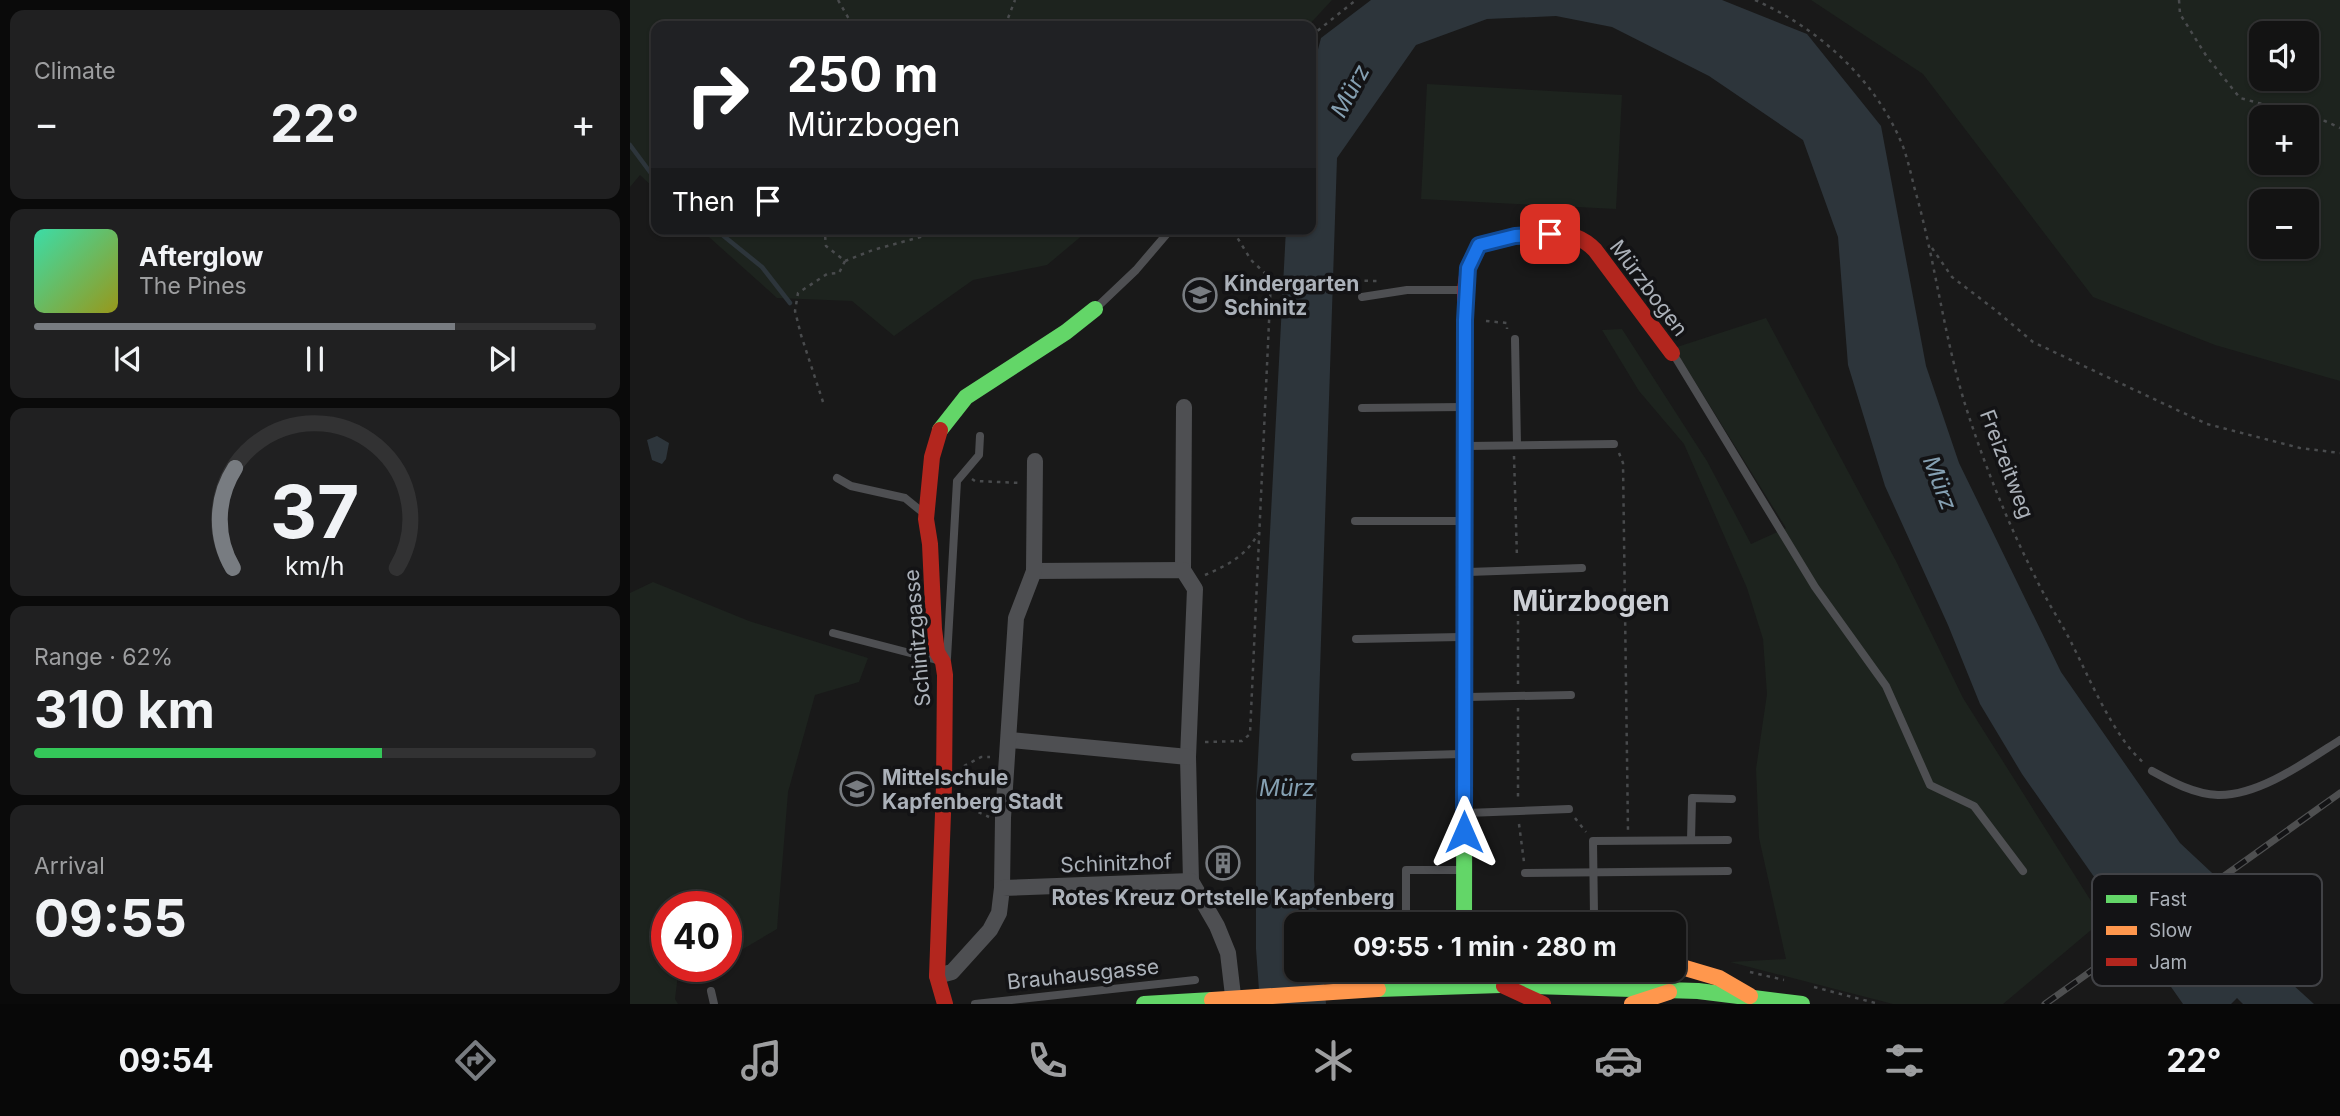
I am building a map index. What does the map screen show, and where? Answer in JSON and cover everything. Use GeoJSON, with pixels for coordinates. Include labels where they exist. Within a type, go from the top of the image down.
{"type":"FeatureCollection","features":[{"type":"Feature","properties":{"kind":"main road","name":"Mürzbogen"},"geometry":{"type":"LineString","coordinates":[[1464,912],[1465,290],[1468,268],[1479,245],[1536,233],[1565,234],[1583,239],[1595,250],[1672,353]]}},
{"type":"Feature","properties":{"kind":"main road","name":"Schinitzgasse"},"geometry":{"type":"LineString","coordinates":[[945,1004],[936,976],[944,786],[944,669],[937,652],[934,629],[930,544],[926,519],[932,457],[941,427],[966,397],[1066,332],[1095,309]]}},
{"type":"Feature","properties":{"kind":"main road"},"geometry":{"type":"LineString","coordinates":[[1686,968],[1719,978],[1750,996]]}},
{"type":"Feature","properties":{"kind":"main road"},"geometry":{"type":"LineString","coordinates":[[1356,1004],[1357,982]]}},
{"type":"Feature","properties":{"kind":"main road"},"geometry":{"type":"LineString","coordinates":[[1579,988],[1582,982]]}},
{"type":"Feature","properties":{"kind":"main road"},"geometry":{"type":"LineString","coordinates":[[1144,1004],[1378,989],[1501,985],[1674,990],[1750,996],[1802,1004]]}},
{"type":"Feature","properties":{"kind":"main road"},"geometry":{"type":"LineString","coordinates":[[1501,985],[1543,1004]]}},
{"type":"Feature","properties":{"kind":"main road"},"geometry":{"type":"LineString","coordinates":[[1632,1004],[1674,990]]}},
{"type":"Feature","properties":{"kind":"street"},"geometry":{"type":"LineString","coordinates":[[1184,407],[1183,570],[1195,589]]}},
{"type":"Feature","properties":{"kind":"street"},"geometry":{"type":"LineString","coordinates":[[936,976],[952,972],[990,930],[999,913],[1016,618],[1034,571],[1035,461]]}},
{"type":"Feature","properties":{"kind":"street"},"geometry":{"type":"LineString","coordinates":[[1034,571],[1183,570]]}},
{"type":"Feature","properties":{"kind":"street","name":"Schinitzhof"},"geometry":{"type":"LineString","coordinates":[[1002,888],[1191,881],[1188,757],[1195,589]]}},
{"type":"Feature","properties":{"kind":"street"},"geometry":{"type":"LineString","coordinates":[[1010,740],[1188,757]]}},
{"type":"Feature","properties":{"kind":"street"},"geometry":{"type":"LineString","coordinates":[[1191,881],[1217,926],[1228,953],[1234,1004]]}},
{"type":"Feature","properties":{"kind":"lane"},"geometry":{"type":"LineString","coordinates":[[1095,309],[1136,270],[1166,235]]}},
{"type":"Feature","properties":{"kind":"lane"},"geometry":{"type":"LineString","coordinates":[[1362,297],[1407,290],[1465,290]]}},
{"type":"Feature","properties":{"kind":"lane"},"geometry":{"type":"LineString","coordinates":[[1515,339],[1516,445]]}},
{"type":"Feature","properties":{"kind":"lane","name":"Mürzbogen"},"geometry":{"type":"LineString","coordinates":[[1672,353],[1815,587],[1886,686],[1930,785],[1974,806],[2023,871]]}},
{"type":"Feature","properties":{"kind":"lane"},"geometry":{"type":"LineString","coordinates":[[1362,408],[1465,407]]}},
{"type":"Feature","properties":{"kind":"lane"},"geometry":{"type":"LineString","coordinates":[[833,633],[944,669],[957,481],[979,455],[980,436]]}},
{"type":"Feature","properties":{"kind":"lane"},"geometry":{"type":"LineString","coordinates":[[1465,446],[1614,444]]}},
{"type":"Feature","properties":{"kind":"lane"},"geometry":{"type":"LineString","coordinates":[[837,478],[850,486],[905,498],[918,506],[926,519]]}},
{"type":"Feature","properties":{"kind":"lane"},"geometry":{"type":"LineString","coordinates":[[1355,521],[1465,520]]}},
{"type":"Feature","properties":{"kind":"lane"},"geometry":{"type":"LineString","coordinates":[[1465,572],[1582,568]]}},
{"type":"Feature","properties":{"kind":"lane"},"geometry":{"type":"LineString","coordinates":[[1356,639],[1465,637]]}},
{"type":"Feature","properties":{"kind":"lane"},"geometry":{"type":"LineString","coordinates":[[1465,698],[1571,695]]}},
{"type":"Feature","properties":{"kind":"lane"},"geometry":{"type":"LineString","coordinates":[[2152,771],[2182,787],[2227,795],[2243,792],[2273,780],[2340,740]]}},
{"type":"Feature","properties":{"kind":"lane"},"geometry":{"type":"LineString","coordinates":[[1355,757],[1465,754]]}},
{"type":"Feature","properties":{"kind":"lane"},"geometry":{"type":"LineString","coordinates":[[1690,840],[1692,798],[1732,799]]}},
{"type":"Feature","properties":{"kind":"lane"},"geometry":{"type":"LineString","coordinates":[[1464,813],[1569,809]]}},
{"type":"Feature","properties":{"kind":"lane"},"geometry":{"type":"LineString","coordinates":[[1594,912],[1593,841],[1728,840]]}},
{"type":"Feature","properties":{"kind":"lane"},"geometry":{"type":"LineString","coordinates":[[1406,912],[1406,870],[1464,870]]}},
{"type":"Feature","properties":{"kind":"lane"},"geometry":{"type":"LineString","coordinates":[[1525,873],[1728,871]]}},
{"type":"Feature","properties":{"kind":"lane","name":"Brauhausgasse"},"geometry":{"type":"LineString","coordinates":[[975,1004],[1195,980]]}},
{"type":"Feature","properties":{"kind":"lane"},"geometry":{"type":"LineString","coordinates":[[711,991],[714,1004]]}},
{"type":"Feature","properties":{"kind":"path"},"geometry":{"type":"LineString","coordinates":[[838,0],[850,21]]}},
{"type":"Feature","properties":{"kind":"path"},"geometry":{"type":"LineString","coordinates":[[1007,21],[1015,0]]}},
{"type":"Feature","properties":{"kind":"path"},"geometry":{"type":"LineString","coordinates":[[1316,32],[1356,0]]}},
{"type":"Feature","properties":{"kind":"path","name":"Freizeitweg"},"geometry":{"type":"LineString","coordinates":[[1755,0],[1804,25],[1828,44],[1859,78],[1889,118],[1903,146],[1930,246],[1945,332],[1971,422],[1997,493],[2046,597],[2114,722],[2137,757],[2152,771]]}},
{"type":"Feature","properties":{"kind":"path"},"geometry":{"type":"LineString","coordinates":[[2179,0],[2180,14],[2207,57],[2241,98],[2325,121],[2340,128]]}},
{"type":"Feature","properties":{"kind":"path"},"geometry":{"type":"LineString","coordinates":[[825,235],[826,246],[845,261]]}},
{"type":"Feature","properties":{"kind":"path"},"geometry":{"type":"LineString","coordinates":[[823,402],[795,311],[799,293],[827,274],[839,273],[845,261],[922,235]]}},
{"type":"Feature","properties":{"kind":"path"},"geometry":{"type":"LineString","coordinates":[[1236,235],[1251,260],[1271,279],[1351,280]]}},
{"type":"Feature","properties":{"kind":"path"},"geometry":{"type":"LineString","coordinates":[[1930,246],[1952,277],[2033,342],[2207,424],[2300,448],[2340,453]]}},
{"type":"Feature","properties":{"kind":"path"},"geometry":{"type":"LineString","coordinates":[[1188,757],[1199,743],[1242,741],[1250,734],[1271,279]]}},
{"type":"Feature","properties":{"kind":"path"},"geometry":{"type":"LineString","coordinates":[[1465,320],[1507,323],[1508,340],[1515,339]]}},
{"type":"Feature","properties":{"kind":"path"},"geometry":{"type":"LineString","coordinates":[[1614,444],[1623,463],[1628,841]]}},
{"type":"Feature","properties":{"kind":"path"},"geometry":{"type":"LineString","coordinates":[[1516,445],[1518,811],[1525,873]]}},
{"type":"Feature","properties":{"kind":"path"},"geometry":{"type":"LineString","coordinates":[[964,472],[975,481],[1035,484]]}},
{"type":"Feature","properties":{"kind":"path"},"geometry":{"type":"LineString","coordinates":[[1195,589],[1202,577],[1231,563],[1242,554],[1259,530]]}},
{"type":"Feature","properties":{"kind":"path"},"geometry":{"type":"LineString","coordinates":[[964,766],[981,757],[995,757]]}},
{"type":"Feature","properties":{"kind":"path"},"geometry":{"type":"LineString","coordinates":[[964,805],[979,813]]}},
{"type":"Feature","properties":{"kind":"path"},"geometry":{"type":"LineString","coordinates":[[1569,809],[1593,841]]}},
{"type":"Feature","properties":{"kind":"path"},"geometry":{"type":"LineString","coordinates":[[1744,971],[1793,982]]}},
{"type":"Feature","properties":{"kind":"path"},"geometry":{"type":"LineString","coordinates":[[1806,985],[1879,1004]]}},
{"type":"Feature","properties":{"kind":"shaded area"},"geometry":{"type":"Polygon","coordinates":[[[630,0],[1332,0],[1313,21],[651,21],[651,185],[640,175],[630,187],[630,0]]]}},
{"type":"Feature","properties":{"kind":"shaded area"},"geometry":{"type":"Polygon","coordinates":[[[1811,0],[2340,0],[2340,381],[2215,345],[2093,297],[1923,74],[1811,0]]]}},
{"type":"Feature","properties":{"kind":"shaded area"},"geometry":{"type":"Polygon","coordinates":[[[1427,84],[1622,95],[1616,209],[1421,199],[1427,84]]]}},
{"type":"Feature","properties":{"kind":"shaded area"},"geometry":{"type":"Polygon","coordinates":[[[707,235],[1083,235],[1047,265],[973,280],[894,336],[852,301],[777,298],[707,235]]]}},
{"type":"Feature","properties":{"kind":"shaded area"},"geometry":{"type":"Polygon","coordinates":[[[1766,318],[1896,561],[1963,698],[2092,903],[2092,929],[2003,1004],[1893,1004],[1730,962],[1786,959],[1759,838],[1756,769],[1767,694],[1763,639],[1747,588],[1684,444],[1639,391],[1602,330],[1622,329],[1707,461],[1751,544],[1786,528],[1674,348],[1766,318]]]}},
{"type":"Feature","properties":{"kind":"shaded area"},"geometry":{"type":"Polygon","coordinates":[[[653,582],[749,621],[868,658],[859,682],[815,695],[788,792],[777,929],[742,950],[742,891],[651,891],[651,982],[677,982],[675,999],[678,1004],[630,1004],[630,593],[653,582]]]}},
{"type":"Feature","properties":{"kind":"water","name":"Mürz"},"geometry":{"type":"Polygon","coordinates":[[[1371,0],[1722,0],[1807,34],[1881,126],[1926,366],[1959,463],[2061,672],[2180,843],[2213,874],[2092,874],[2022,774],[1980,704],[1948,625],[1885,486],[1848,365],[1838,237],[1803,140],[1709,76],[1612,27],[1556,16],[1487,19],[1416,45],[1337,158],[1314,879],[1317,912],[1284,912],[1284,982],[1324,982],[1326,1004],[1260,1004],[1256,949],[1256,797],[1286,235],[1316,235],[1316,57],[1321,38],[1371,0]]]}},
{"type":"Feature","properties":{"kind":"water"},"geometry":{"type":"Polygon","coordinates":[[[657,436],[669,443],[666,459],[662,464],[652,460],[647,440],[657,436]]]}},
{"type":"Feature","properties":{"kind":"water","name":"Mürz"},"geometry":{"type":"Polygon","coordinates":[[[2170,986],[2294,986],[2314,1004],[2243,1004],[2237,998],[2231,1004],[2183,1004],[2170,986]]]}},
{"type":"Feature","properties":{"kind":"waterway"},"geometry":{"type":"LineString","coordinates":[[630,145],[651,173]]}},
{"type":"Feature","properties":{"kind":"waterway"},"geometry":{"type":"LineString","coordinates":[[722,235],[762,267],[790,303]]}},
{"type":"Feature","properties":{"kind":"railway"},"geometry":{"type":"LineString","coordinates":[[2227,874],[2340,793]]}},
{"type":"Feature","properties":{"kind":"railway"},"geometry":{"type":"LineString","coordinates":[[2045,1004],[2092,970]]}},
{"type":"Feature","properties":{"kind":"traffic: fast"},"geometry":{"type":"LineString","coordinates":[[940,430],[966,397],[1066,332],[1095,309]]}},
{"type":"Feature","properties":{"kind":"traffic: fast"},"geometry":{"type":"LineString","coordinates":[[1464,912],[1465,436]]}},
{"type":"Feature","properties":{"kind":"traffic: fast"},"geometry":{"type":"LineString","coordinates":[[1501,985],[1698,991],[1802,1004]]}},
{"type":"Feature","properties":{"kind":"traffic: fast"},"geometry":{"type":"LineString","coordinates":[[1378,989],[1501,985]]}},
{"type":"Feature","properties":{"kind":"traffic: fast"},"geometry":{"type":"LineString","coordinates":[[1144,1004],[1212,1000]]}},
{"type":"Feature","properties":{"kind":"traffic: slow"},"geometry":{"type":"LineString","coordinates":[[1686,968],[1719,978],[1750,996]]}},
{"type":"Feature","properties":{"kind":"traffic: slow"},"geometry":{"type":"LineString","coordinates":[[1212,1000],[1378,989]]}},
{"type":"Feature","properties":{"kind":"traffic: slow"},"geometry":{"type":"LineString","coordinates":[[1632,1004],[1669,992]]}},
{"type":"Feature","properties":{"kind":"traffic: jam"},"geometry":{"type":"LineString","coordinates":[[1465,436],[1465,290],[1468,268],[1479,245],[1540,232],[1570,235],[1583,241],[1595,250],[1672,353]]}},
{"type":"Feature","properties":{"kind":"traffic: jam"},"geometry":{"type":"LineString","coordinates":[[940,430],[932,457],[926,519],[930,544],[934,629],[937,652],[943,662],[945,675],[937,976],[945,1004]]}},
{"type":"Feature","properties":{"kind":"traffic: jam"},"geometry":{"type":"LineString","coordinates":[[1504,986],[1543,1004]]}},
{"type":"Feature","properties":{"kind":"place","name":"Kindergarten Schinitz"},"geometry":{"type":"Point","coordinates":[1200,295]}},
{"type":"Feature","properties":{"kind":"place","name":"Mittelschule Kapfenberg Stadt"},"geometry":{"type":"Point","coordinates":[857,789]}},
{"type":"Feature","properties":{"kind":"place","name":"Rotes Kreuz Ortstelle Kapfenberg"},"geometry":{"type":"Point","coordinates":[1223,863]}},
{"type":"Feature","properties":{"kind":"district","name":"Mürzbogen"},"geometry":{"type":"Point","coordinates":[1591,601]}},
{"type":"Feature","properties":{"kind":"route"},"geometry":{"type":"LineString","coordinates":[[1464,832],[1465,290],[1468,268],[1479,245],[1515,236],[1550,234]]}}]}
